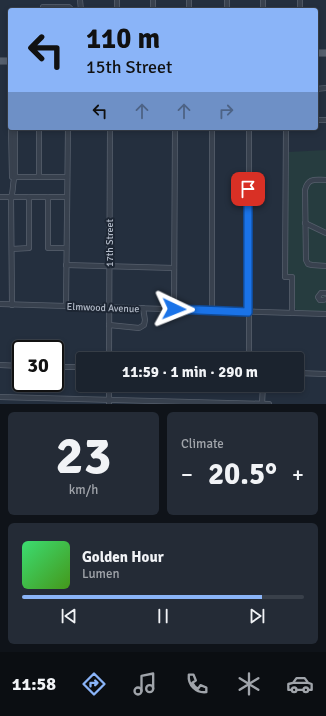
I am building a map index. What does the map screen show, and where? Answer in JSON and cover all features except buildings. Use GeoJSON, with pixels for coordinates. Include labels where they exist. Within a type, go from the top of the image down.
{"type":"FeatureCollection","features":[{"type":"Feature","properties":{"kind":"street"},"geometry":{"type":"LineString","coordinates":[[43,0],[43,8],[70,8]]}},
{"type":"Feature","properties":{"kind":"street"},"geometry":{"type":"LineString","coordinates":[[11,130],[13,176],[13,193],[11,197],[12,304]]}},
{"type":"Feature","properties":{"kind":"street"},"geometry":{"type":"LineString","coordinates":[[13,176],[15,130]]}},
{"type":"Feature","properties":{"kind":"street"},"geometry":{"type":"LineString","coordinates":[[39,130],[39,176]]}},
{"type":"Feature","properties":{"kind":"street"},"geometry":{"type":"LineString","coordinates":[[66,306],[68,130]]}},
{"type":"Feature","properties":{"kind":"street","name":"17th Street"},"geometry":{"type":"LineString","coordinates":[[109,352],[110,130]]}},
{"type":"Feature","properties":{"kind":"street"},"geometry":{"type":"LineString","coordinates":[[174,309],[175,130]]}},
{"type":"Feature","properties":{"kind":"street"},"geometry":{"type":"LineString","coordinates":[[212,130],[212,310]]}},
{"type":"Feature","properties":{"kind":"street"},"geometry":{"type":"LineString","coordinates":[[249,130],[249,352]]}},
{"type":"Feature","properties":{"kind":"street"},"geometry":{"type":"LineString","coordinates":[[286,130],[285,277],[292,277],[292,313]]}},
{"type":"Feature","properties":{"kind":"street"},"geometry":{"type":"LineString","coordinates":[[13,176],[67,177]]}},
{"type":"Feature","properties":{"kind":"street"},"geometry":{"type":"LineString","coordinates":[[326,180],[311,180],[306,186],[306,258],[308,264],[326,266]]}},
{"type":"Feature","properties":{"kind":"street"},"geometry":{"type":"LineString","coordinates":[[0,196],[67,197]]}},
{"type":"Feature","properties":{"kind":"street"},"geometry":{"type":"LineString","coordinates":[[12,249],[29,248],[29,197]]}},
{"type":"Feature","properties":{"kind":"street"},"geometry":{"type":"LineString","coordinates":[[48,197],[48,248],[66,248]]}},
{"type":"Feature","properties":{"kind":"street"},"geometry":{"type":"LineString","coordinates":[[306,222],[326,233]]}},
{"type":"Feature","properties":{"kind":"street"},"geometry":{"type":"LineString","coordinates":[[66,265],[174,268]]}},
{"type":"Feature","properties":{"kind":"street"},"geometry":{"type":"LineString","coordinates":[[326,293],[321,293],[318,297],[320,300],[326,299]]}},
{"type":"Feature","properties":{"kind":"street","name":"Elmwood Avenue"},"geometry":{"type":"LineString","coordinates":[[0,304],[326,314]]}},
{"type":"Feature","properties":{"kind":"street"},"geometry":{"type":"LineString","coordinates":[[109,325],[139,328],[144,325],[145,320],[143,308]]}},
{"type":"Feature","properties":{"kind":"street"},"geometry":{"type":"LineString","coordinates":[[0,365],[12,366]]}},
{"type":"Feature","properties":{"kind":"street"},"geometry":{"type":"LineString","coordinates":[[64,367],[76,367]]}},
{"type":"Feature","properties":{"kind":"street"},"geometry":{"type":"LineString","coordinates":[[304,373],[326,374]]}},
{"type":"Feature","properties":{"kind":"street"},"geometry":{"type":"LineString","coordinates":[[262,404],[263,392]]}},
{"type":"Feature","properties":{"kind":"street"},"geometry":{"type":"LineString","coordinates":[[0,397],[109,402],[269,404]]}},
{"type":"Feature","properties":{"kind":"green space"},"geometry":{"type":"Polygon","coordinates":[[[326,150],[326,311],[297,311],[295,308],[295,276],[286,275],[289,152],[326,150]]]}},
{"type":"Feature","properties":{"kind":"route"},"geometry":{"type":"LineString","coordinates":[[174,309],[248,312],[248,189]]}}]}
